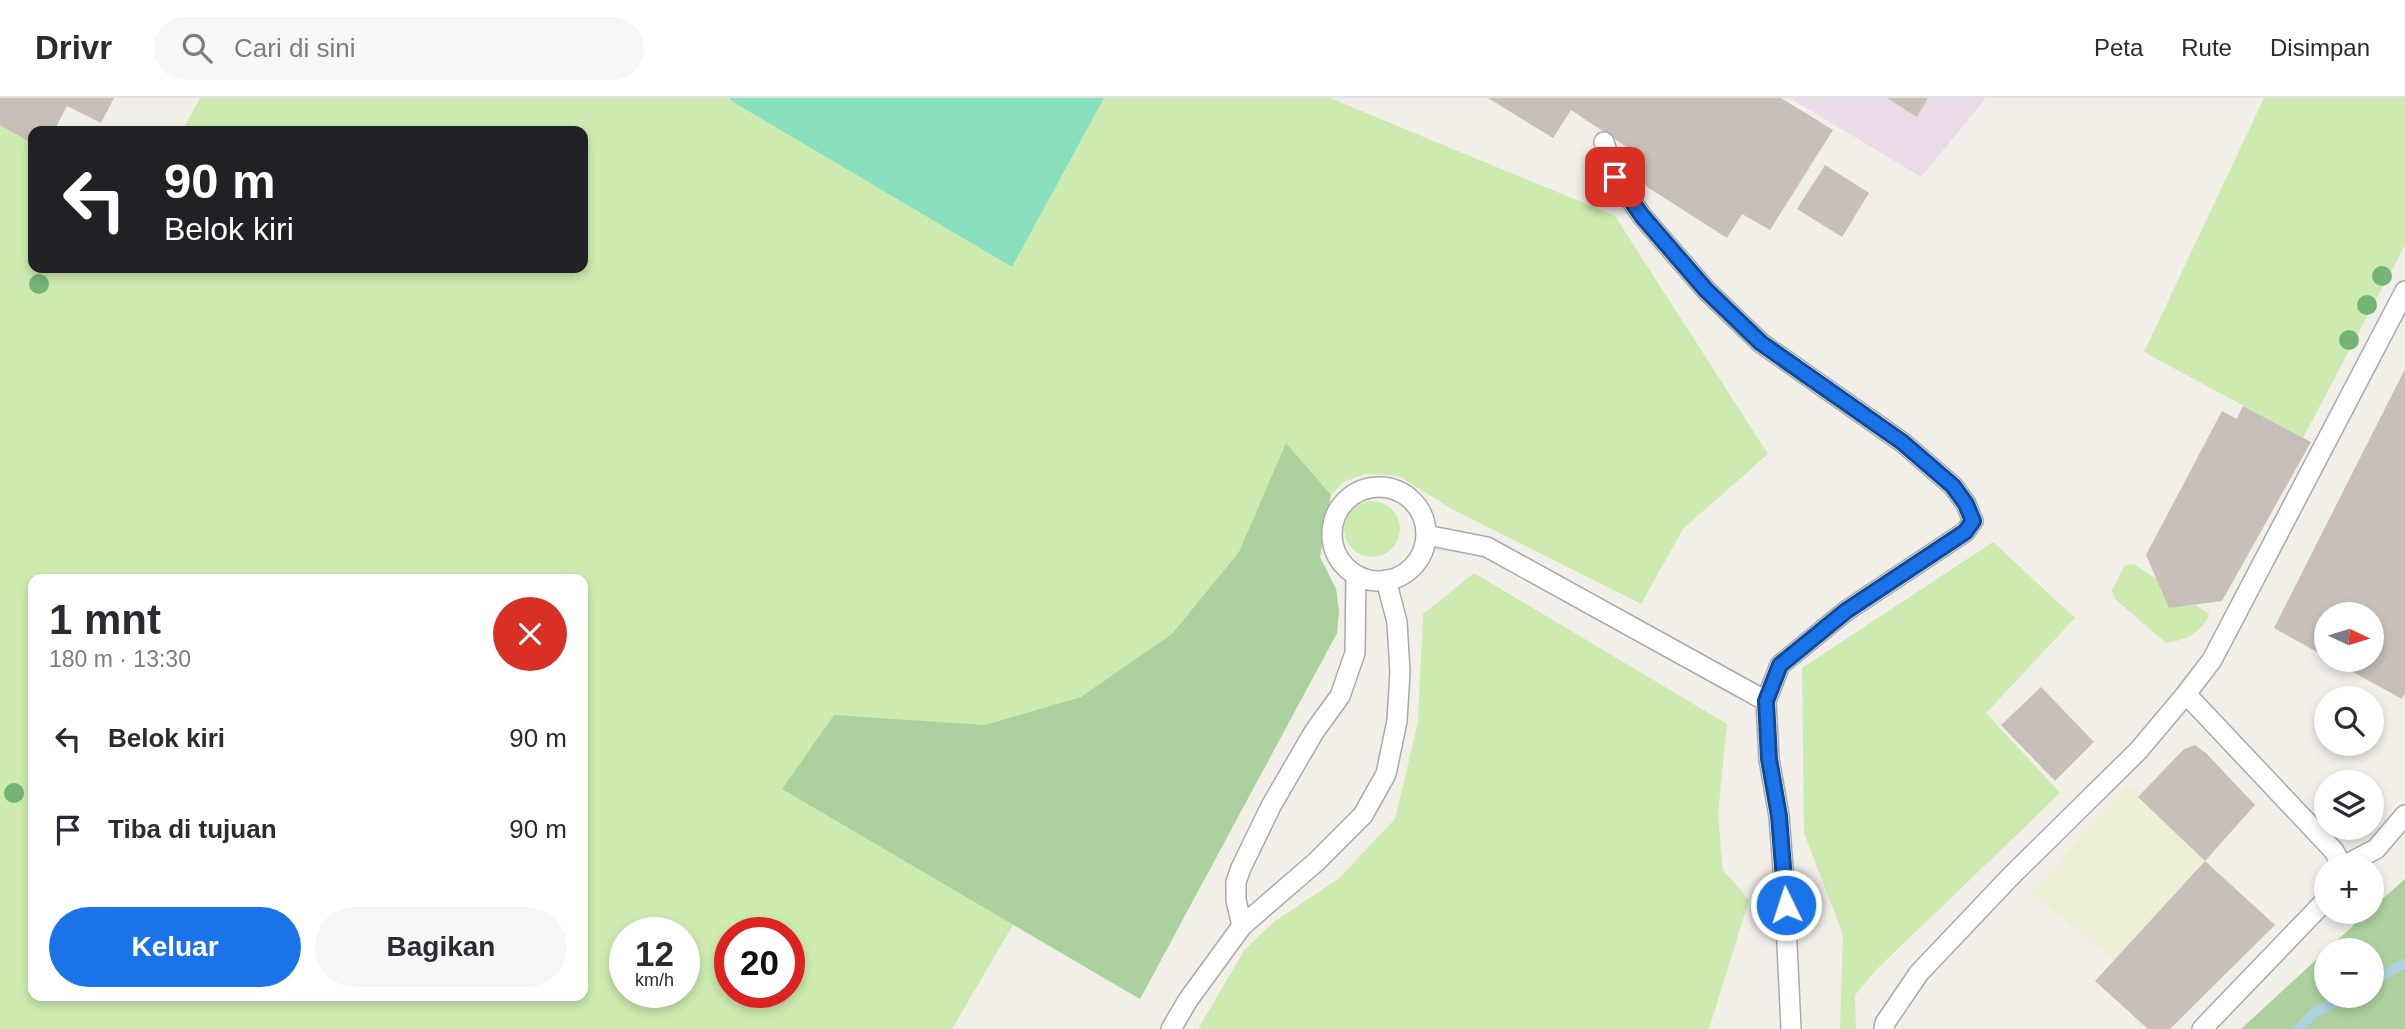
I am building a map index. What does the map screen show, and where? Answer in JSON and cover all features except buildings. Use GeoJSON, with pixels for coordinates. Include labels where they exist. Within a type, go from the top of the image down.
{"type":"FeatureCollection","features":[{"type":"Feature","properties":{"kind":"lane"},"geometry":{"type":"LineString","coordinates":[[1604,142],[1615,177],[1642,216],[1706,290],[1761,343],[1902,442],[1953,486],[1966,504],[1973,521],[1965,532],[1846,611],[1780,665],[1766,701],[1769,759],[1779,816],[1784,881],[1791,1029]]}},
{"type":"Feature","properties":{"kind":"lane"},"geometry":{"type":"LineString","coordinates":[[1884,1029],[1885,1023],[1919,973],[2012,875],[2138,751],[2212,660],[2405,291]]}},
{"type":"Feature","properties":{"kind":"lane"},"geometry":{"type":"LineString","coordinates":[[1377,487],[1393,489],[1417,506],[1424,520],[1426,535],[1423,551],[1414,565],[1401,575],[1386,580],[1371,580],[1356,575],[1344,565],[1336,552],[1332,538],[1333,522],[1349,497],[1377,487]]}},
{"type":"Feature","properties":{"kind":"lane"},"geometry":{"type":"LineString","coordinates":[[1426,535],[1487,547],[1766,701]]}},
{"type":"Feature","properties":{"kind":"lane"},"geometry":{"type":"LineString","coordinates":[[1242,926],[1236,900],[1236,882],[1241,868],[1270,806],[1314,732],[1340,696],[1355,653],[1356,575]]}},
{"type":"Feature","properties":{"kind":"lane"},"geometry":{"type":"LineString","coordinates":[[1171,1029],[1188,1000],[1242,926],[1316,862],[1363,815],[1386,774],[1397,721],[1400,672],[1397,622],[1386,580]]}},
{"type":"Feature","properties":{"kind":"lane"},"geometry":{"type":"LineString","coordinates":[[2186,694],[2336,854]]}},
{"type":"Feature","properties":{"kind":"lane"},"geometry":{"type":"LineString","coordinates":[[2366,854],[2376,849],[2405,815]]}},
{"type":"Feature","properties":{"kind":"lane"},"geometry":{"type":"LineString","coordinates":[[2202,1029],[2314,913]]}},
{"type":"Feature","properties":{"kind":"shaded area"},"geometry":{"type":"Polygon","coordinates":[[[1790,98],[1986,98],[1921,177],[1790,98]]]}},
{"type":"Feature","properties":{"kind":"green space"},"geometry":{"type":"Polygon","coordinates":[[[200,98],[1330,98],[1615,216],[1768,454],[1683,529],[1641,604],[1450,508],[1399,476],[1365,474],[1344,482],[1331,495],[1320,557],[1336,589],[1339,611],[1337,633],[1140,999],[1013,925],[952,1029],[0,1029],[0,125],[28,141],[28,273],[588,273],[588,126],[185,126],[200,98]]]}},
{"type":"Feature","properties":{"kind":"green space"},"geometry":{"type":"Polygon","coordinates":[[[1104,98],[1012,267],[730,100],[1104,98]]]}},
{"type":"Feature","properties":{"kind":"green space"},"geometry":{"type":"Polygon","coordinates":[[[2264,98],[2405,98],[2405,245],[2303,438],[2144,352],[2264,98]]]}},
{"type":"Feature","properties":{"kind":"green space"},"geometry":{"type":"Polygon","coordinates":[[[1286,443],[1331,495],[1320,557],[1336,589],[1339,611],[1337,633],[1140,999],[782,789],[834,715],[985,725],[1081,697],[1172,634],[1239,552],[1286,443]]]}},
{"type":"Feature","properties":{"kind":"green space"},"geometry":{"type":"Polygon","coordinates":[[[1372,501],[1383,503],[1392,509],[1398,518],[1398,540],[1392,549],[1383,555],[1372,557],[1361,555],[1352,549],[1346,540],[1344,529],[1346,518],[1352,509],[1361,503],[1372,501]]]}},
{"type":"Feature","properties":{"kind":"green space"},"geometry":{"type":"Polygon","coordinates":[[[1993,542],[2075,618],[1986,713],[2060,793],[1876,970],[1855,995],[1856,1029],[1840,1029],[1843,935],[1804,833],[1802,668],[1993,542]]]}},
{"type":"Feature","properties":{"kind":"green space"},"geometry":{"type":"Polygon","coordinates":[[[2134,564],[2209,614],[2203,626],[2186,638],[2166,643],[2115,599],[2112,590],[2125,565],[2134,564]]]}},
{"type":"Feature","properties":{"kind":"green space"},"geometry":{"type":"Polygon","coordinates":[[[1474,573],[1727,724],[1718,814],[1723,870],[1749,900],[1709,1029],[1198,1029],[1245,949],[1275,921],[1338,879],[1395,819],[1418,722],[1423,614],[1474,573]]]}},
{"type":"Feature","properties":{"kind":"green space"},"geometry":{"type":"Polygon","coordinates":[[[2127,785],[2205,861],[2114,960],[2031,893],[2127,785]]]}},
{"type":"Feature","properties":{"kind":"green space"},"geometry":{"type":"Polygon","coordinates":[[[2405,879],[2405,1029],[2241,1029],[2314,962],[2314,1008],[2384,1008],[2384,938],[2340,938],[2355,924],[2384,924],[2384,898],[2405,879]]]}},
{"type":"Feature","properties":{"kind":"waterway"},"geometry":{"type":"LineString","coordinates":[[2384,975],[2405,963]]}},
{"type":"Feature","properties":{"kind":"waterway"},"geometry":{"type":"LineString","coordinates":[[2298,1029],[2314,1013],[2323,1008]]}},
{"type":"Feature","properties":{"kind":"route"},"geometry":{"type":"LineString","coordinates":[[1615,177],[1642,216],[1706,290],[1761,343],[1902,442],[1953,486],[1966,504],[1973,521],[1965,532],[1846,611],[1780,665],[1766,701],[1769,759],[1779,816],[1786,905]]}}]}
